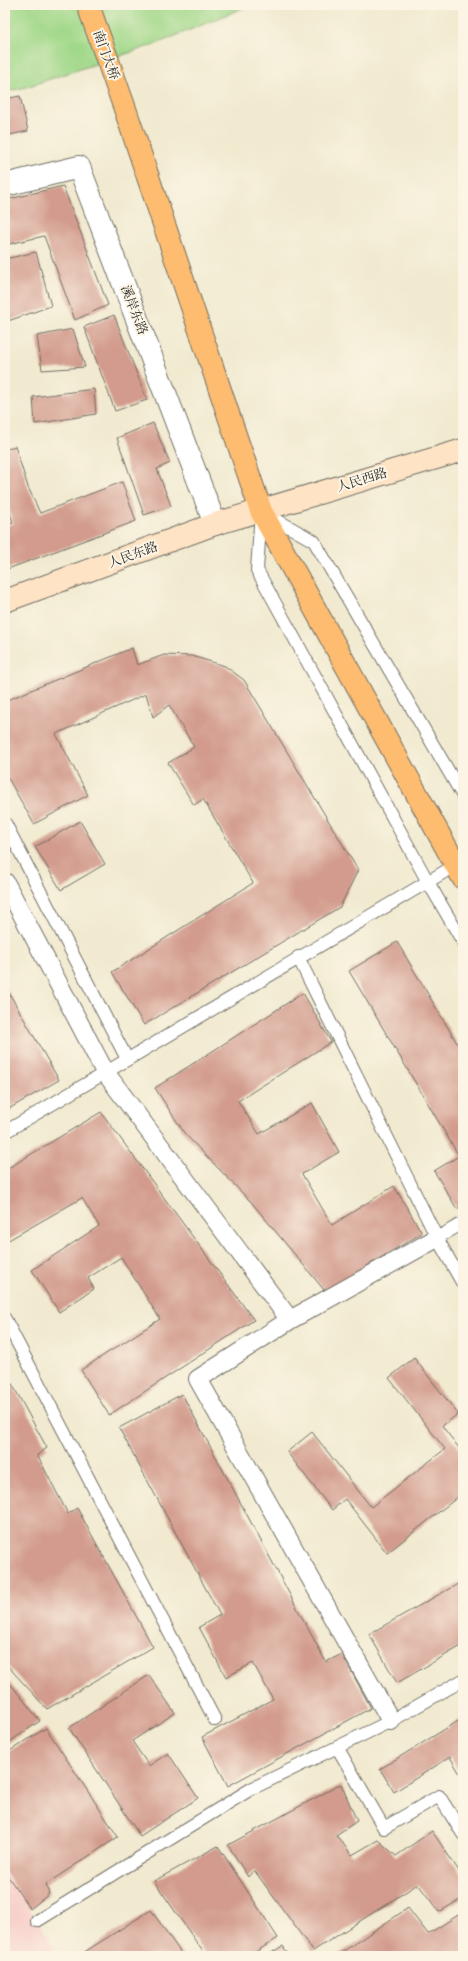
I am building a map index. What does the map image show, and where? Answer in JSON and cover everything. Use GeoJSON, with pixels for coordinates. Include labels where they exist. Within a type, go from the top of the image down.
{"type":"FeatureCollection","features":[{"type":"Feature","properties":{"kind":"main road","name":"南门大桥"},"geometry":{"type":"LineString","coordinates":[[88,5],[262,511],[461,868]]}},
{"type":"Feature","properties":{"kind":"main road","name":"人民西路"},"geometry":{"type":"LineString","coordinates":[[262,511],[463,450]]}},
{"type":"Feature","properties":{"kind":"main road","name":"人民东路"},"geometry":{"type":"LineString","coordinates":[[5,601],[216,524],[262,511]]}},
{"type":"Feature","properties":{"kind":"street","name":"溪岸东路"},"geometry":{"type":"LineString","coordinates":[[5,185],[79,167],[216,524]]}},
{"type":"Feature","properties":{"kind":"street"},"geometry":{"type":"LineString","coordinates":[[5,882],[105,1072],[290,1320]]}},
{"type":"Feature","properties":{"kind":"street"},"geometry":{"type":"LineString","coordinates":[[391,1721],[198,1379],[290,1320],[437,1238]]}},
{"type":"Feature","properties":{"kind":"lane"},"geometry":{"type":"LineString","coordinates":[[463,796],[314,541],[262,511],[258,570],[428,882],[463,942]]}},
{"type":"Feature","properties":{"kind":"lane"},"geometry":{"type":"LineString","coordinates":[[5,823],[127,1059]]}},
{"type":"Feature","properties":{"kind":"lane"},"geometry":{"type":"LineString","coordinates":[[5,1132],[298,957],[428,882],[461,868]]}},
{"type":"Feature","properties":{"kind":"lane"},"geometry":{"type":"LineString","coordinates":[[298,957],[437,1238],[463,1284]]}},
{"type":"Feature","properties":{"kind":"lane"},"geometry":{"type":"LineString","coordinates":[[437,1238],[463,1224]]}},
{"type":"Feature","properties":{"kind":"lane"},"geometry":{"type":"LineString","coordinates":[[5,1318],[215,1720]]}},
{"type":"Feature","properties":{"kind":"lane"},"geometry":{"type":"LineString","coordinates":[[37,1921],[249,1785],[337,1747],[391,1721],[463,1680]]}},
{"type":"Feature","properties":{"kind":"lane"},"geometry":{"type":"LineString","coordinates":[[337,1747],[384,1828],[439,1796],[463,1834]]}},
{"type":"Feature","properties":{"kind":"shaded area"},"geometry":{"type":"Polygon","coordinates":[[[5,1872],[55,1948],[43,1956],[5,1956],[5,1872]]]}},
{"type":"Feature","properties":{"kind":"green space"},"geometry":{"type":"Polygon","coordinates":[[[5,5],[250,5],[156,44],[26,87],[5,92],[5,5]]]}},
{"type":"Feature","properties":{"kind":"building"},"geometry":{"type":"Polygon","coordinates":[[[20,96],[28,131],[5,136],[5,99],[20,96]]]}},
{"type":"Feature","properties":{"kind":"building"},"geometry":{"type":"Polygon","coordinates":[[[63,186],[108,305],[75,320],[44,236],[5,245],[5,200],[63,186]]]}},
{"type":"Feature","properties":{"kind":"building"},"geometry":{"type":"Polygon","coordinates":[[[36,252],[51,306],[5,322],[5,259],[36,252]]]}},
{"type":"Feature","properties":{"kind":"building"},"geometry":{"type":"Polygon","coordinates":[[[114,315],[147,400],[115,411],[84,327],[114,315]]]}},
{"type":"Feature","properties":{"kind":"building"},"geometry":{"type":"Polygon","coordinates":[[[73,329],[85,367],[42,370],[37,336],[73,329]]]}},
{"type":"Feature","properties":{"kind":"building"},"geometry":{"type":"Polygon","coordinates":[[[94,389],[96,414],[35,424],[33,397],[94,389]]]}},
{"type":"Feature","properties":{"kind":"building"},"geometry":{"type":"Polygon","coordinates":[[[153,423],[170,463],[157,469],[171,506],[144,515],[117,438],[153,423]]]}},
{"type":"Feature","properties":{"kind":"building"},"geometry":{"type":"Polygon","coordinates":[[[15,446],[28,487],[40,513],[122,482],[136,521],[5,570],[5,526],[13,523],[5,496],[5,450],[15,446]]]}},
{"type":"Feature","properties":{"kind":"building"},"geometry":{"type":"Polygon","coordinates":[[[132,648],[137,665],[164,655],[192,656],[225,666],[244,680],[358,870],[340,907],[144,1025],[112,972],[253,883],[203,799],[194,805],[168,763],[194,747],[169,705],[153,717],[146,694],[56,734],[88,795],[34,824],[5,773],[5,701],[132,648]]]}},
{"type":"Feature","properties":{"kind":"building"},"geometry":{"type":"Polygon","coordinates":[[[80,821],[105,864],[61,890],[35,847],[80,821]]]}},
{"type":"Feature","properties":{"kind":"building"},"geometry":{"type":"Polygon","coordinates":[[[397,942],[463,1053],[463,1205],[457,1209],[434,1171],[459,1156],[349,971],[397,942]]]}},
{"type":"Feature","properties":{"kind":"building"},"geometry":{"type":"Polygon","coordinates":[[[5,986],[59,1080],[5,1111],[5,986]]]}},
{"type":"Feature","properties":{"kind":"building"},"geometry":{"type":"Polygon","coordinates":[[[303,993],[331,1042],[238,1101],[259,1134],[312,1103],[339,1152],[302,1174],[332,1225],[394,1186],[422,1233],[325,1291],[252,1203],[185,1134],[155,1088],[303,993]]]}},
{"type":"Feature","properties":{"kind":"building"},"geometry":{"type":"Polygon","coordinates":[[[101,1112],[254,1320],[109,1415],[81,1370],[160,1319],[121,1257],[88,1278],[94,1289],[59,1312],[32,1270],[99,1226],[82,1198],[5,1242],[5,1170],[101,1112]]]}},
{"type":"Feature","properties":{"kind":"building"},"geometry":{"type":"Polygon","coordinates":[[[414,1358],[458,1414],[442,1426],[463,1453],[463,1493],[387,1553],[345,1499],[332,1510],[287,1452],[312,1432],[371,1507],[445,1449],[389,1378],[414,1358]]]}},
{"type":"Feature","properties":{"kind":"building"},"geometry":{"type":"Polygon","coordinates":[[[5,1371],[47,1448],[37,1455],[68,1514],[77,1508],[153,1647],[47,1709],[5,1663],[5,1371]]]}},
{"type":"Feature","properties":{"kind":"building"},"geometry":{"type":"Polygon","coordinates":[[[182,1394],[326,1662],[342,1654],[371,1708],[228,1786],[202,1737],[273,1699],[253,1663],[226,1677],[199,1627],[220,1615],[119,1428],[182,1394]]]}},
{"type":"Feature","properties":{"kind":"building"},"geometry":{"type":"Polygon","coordinates":[[[463,1581],[463,1645],[397,1683],[369,1634],[463,1581]]]}},
{"type":"Feature","properties":{"kind":"building"},"geometry":{"type":"Polygon","coordinates":[[[149,1675],[175,1713],[132,1741],[149,1766],[168,1753],[198,1798],[140,1836],[69,1728],[149,1675]]]}},
{"type":"Feature","properties":{"kind":"building"},"geometry":{"type":"Polygon","coordinates":[[[5,1677],[40,1721],[5,1745],[5,1677]]]}},
{"type":"Feature","properties":{"kind":"building"},"geometry":{"type":"Polygon","coordinates":[[[463,1718],[463,1779],[450,1757],[394,1792],[380,1769],[463,1718]]]}},
{"type":"Feature","properties":{"kind":"building"},"geometry":{"type":"Polygon","coordinates":[[[46,1728],[118,1837],[46,1884],[49,1894],[30,1909],[5,1872],[5,1754],[46,1728]]]}},
{"type":"Feature","properties":{"kind":"building"},"geometry":{"type":"Polygon","coordinates":[[[341,1784],[357,1821],[336,1835],[352,1855],[378,1840],[396,1856],[432,1831],[463,1877],[463,1898],[439,1912],[418,1884],[313,1951],[254,1870],[248,1877],[228,1845],[341,1784]]]}},
{"type":"Feature","properties":{"kind":"building"},"geometry":{"type":"Polygon","coordinates":[[[218,1846],[278,1938],[249,1956],[206,1956],[154,1881],[218,1846]]]}},
{"type":"Feature","properties":{"kind":"building"},"geometry":{"type":"Polygon","coordinates":[[[408,1908],[428,1934],[463,1912],[463,1956],[336,1956],[408,1908]]]}},
{"type":"Feature","properties":{"kind":"building"},"geometry":{"type":"Polygon","coordinates":[[[151,1910],[183,1956],[78,1956],[151,1910]]]}},
{"type":"Feature","properties":{"kind":"building"},"geometry":{"type":"Polygon","coordinates":[[[283,1946],[289,1956],[266,1956],[283,1946]]]}}]}
